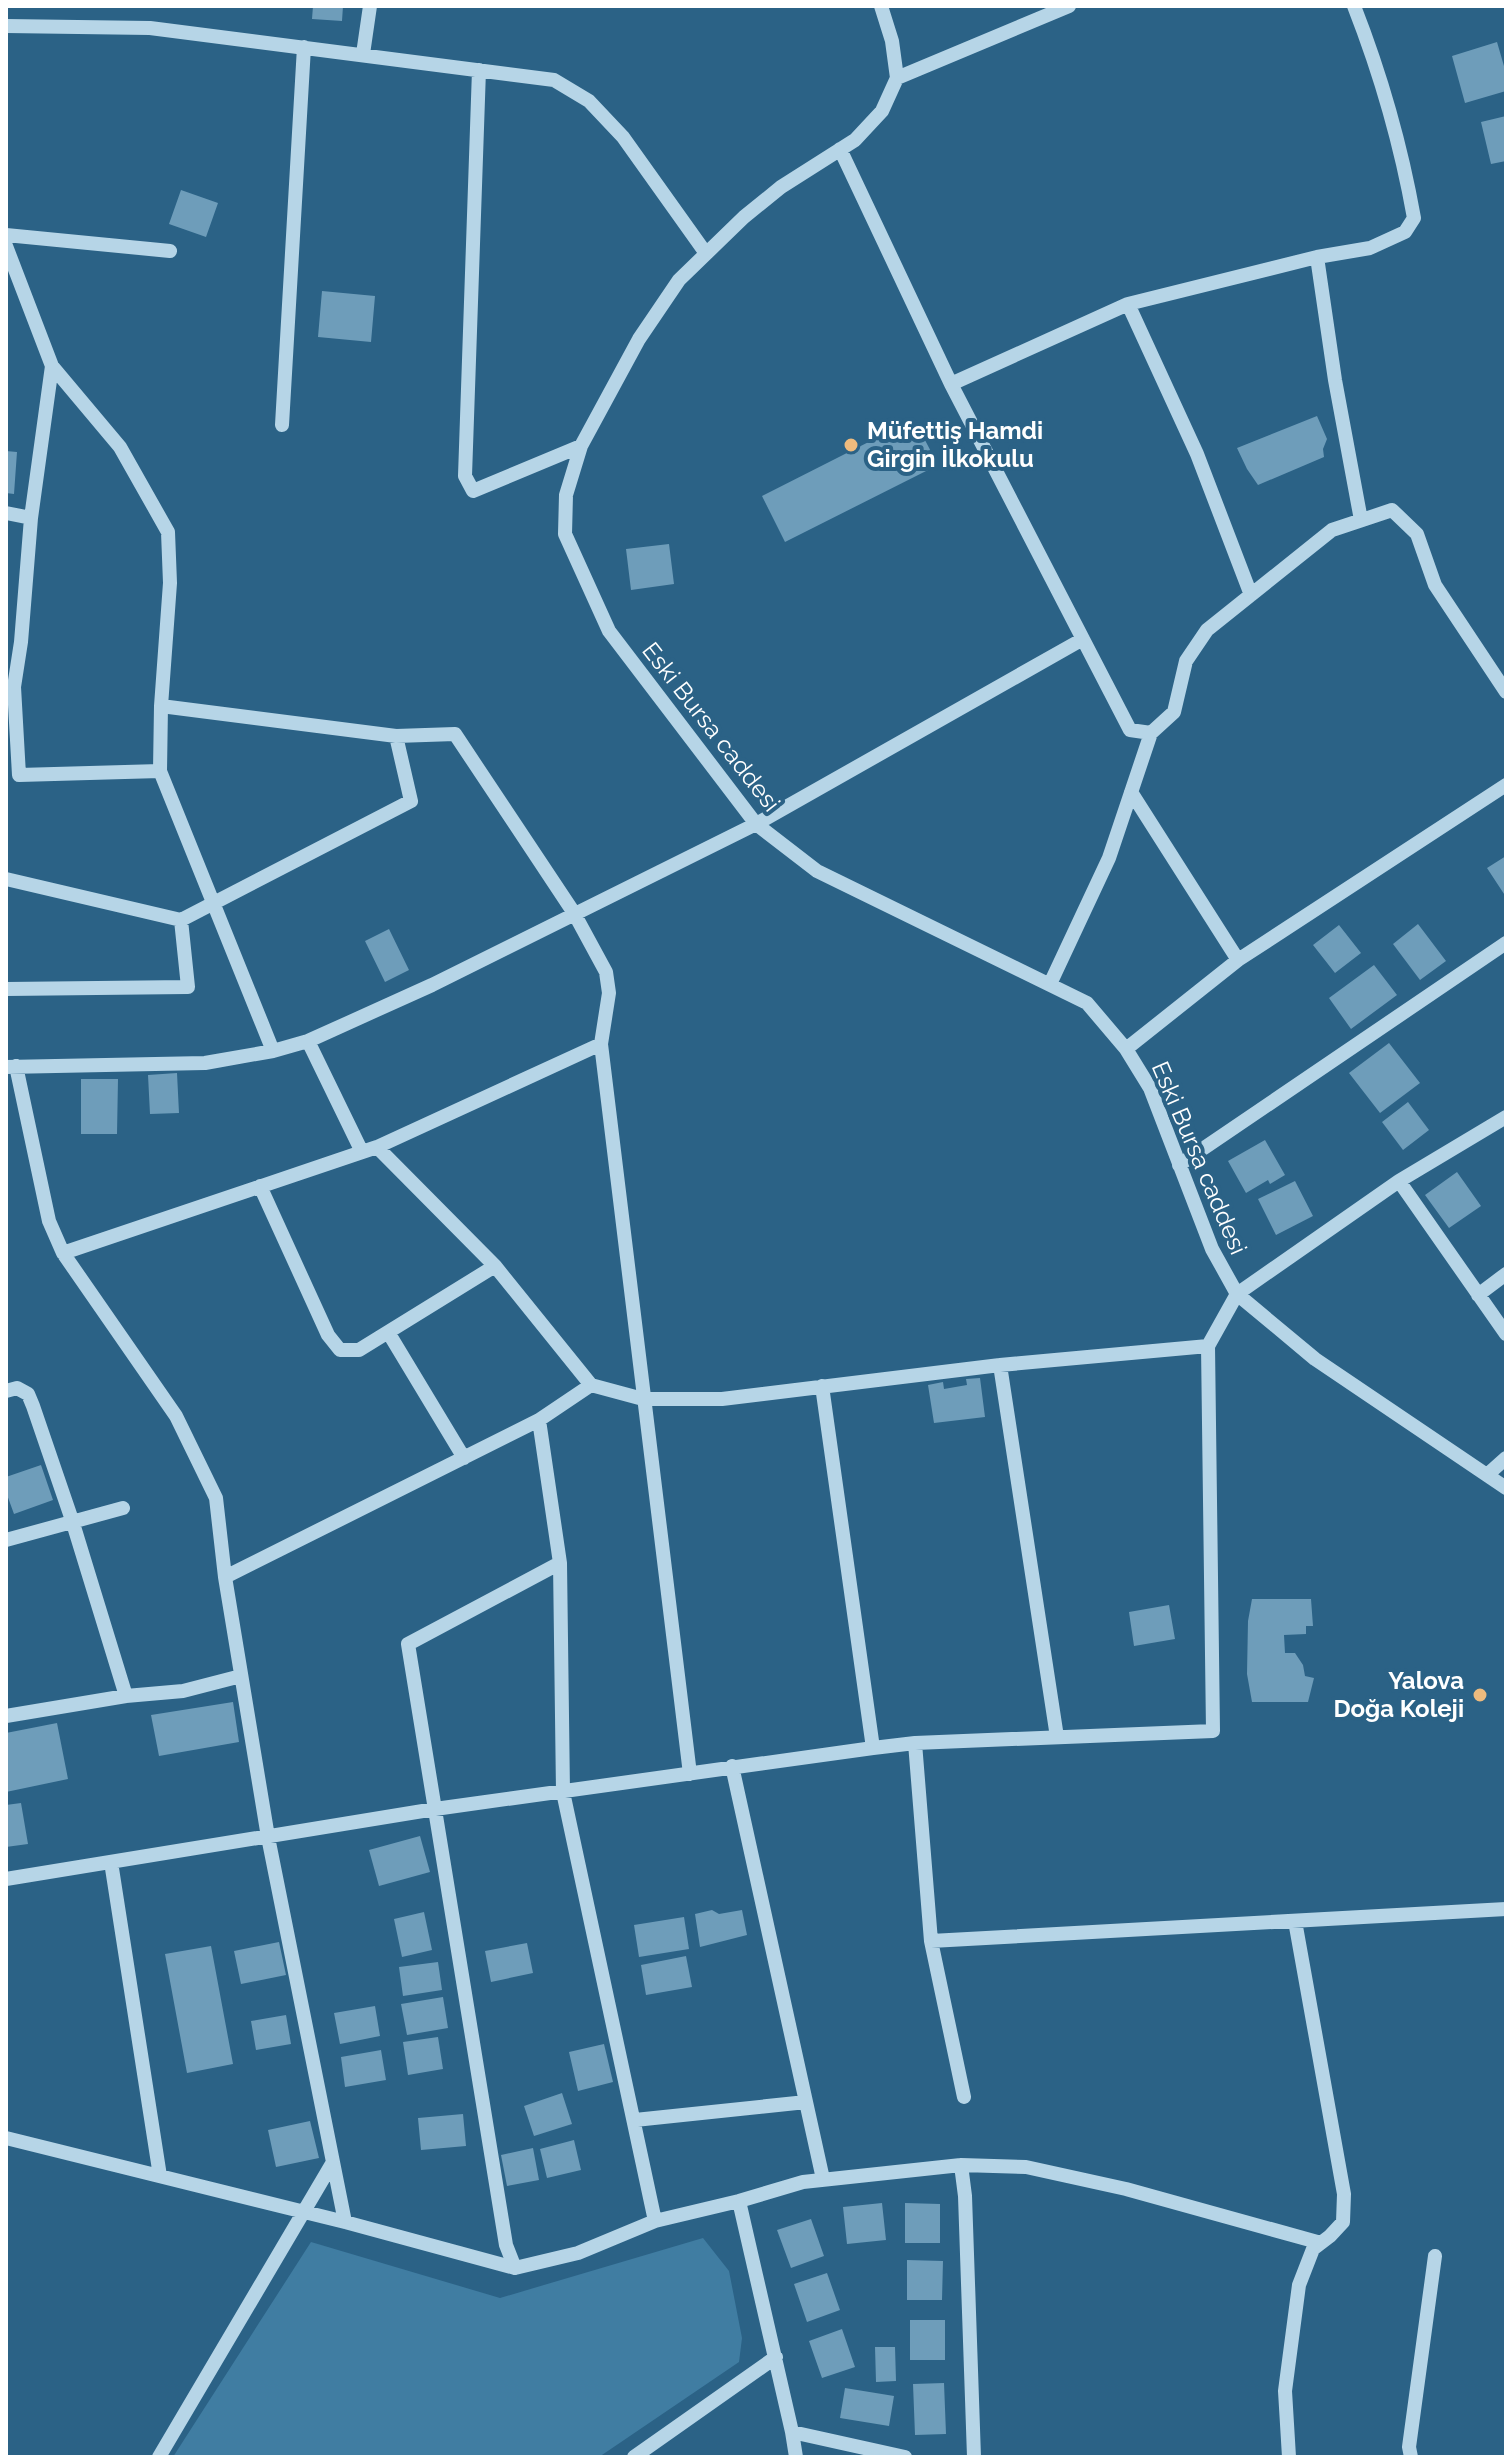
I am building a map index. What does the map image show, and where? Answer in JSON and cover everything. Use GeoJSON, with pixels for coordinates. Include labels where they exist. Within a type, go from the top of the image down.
{"type":"FeatureCollection","features":[{"type":"Feature","properties":{"kind":"street"},"geometry":{"type":"LineString","coordinates":[[363,54],[370,6]]}},
{"type":"Feature","properties":{"kind":"street"},"geometry":{"type":"LineString","coordinates":[[881,6],[892,41],[897,78],[1069,6]]}},
{"type":"Feature","properties":{"kind":"street"},"geometry":{"type":"LineString","coordinates":[[951,384],[1128,304],[1317,257],[1370,248],[1405,232],[1414,218],[1404,161],[1374,59],[1354,6]]}},
{"type":"Feature","properties":{"kind":"street"},"geometry":{"type":"LineString","coordinates":[[6,26],[150,28],[554,80],[589,101],[623,137],[705,252]]}},
{"type":"Feature","properties":{"kind":"street"},"geometry":{"type":"LineString","coordinates":[[282,425],[304,47]]}},
{"type":"Feature","properties":{"kind":"street"},"geometry":{"type":"LineString","coordinates":[[479,70],[465,476],[473,491],[581,446]]}},
{"type":"Feature","properties":{"kind":"street","name":"Eski Bursa caddesi"},"geometry":{"type":"LineString","coordinates":[[897,78],[882,111],[855,140],[781,187],[705,252],[679,280],[639,339],[581,446],[566,495],[565,534],[609,631],[756,824],[817,871],[1087,1003],[1126,1049],[1150,1088],[1212,1249],[1237,1294],[1315,1359],[1506,1488]]}},
{"type":"Feature","properties":{"kind":"street"},"geometry":{"type":"LineString","coordinates":[[840,149],[951,384],[1130,730],[1151,733]]}},
{"type":"Feature","properties":{"kind":"street"},"geometry":{"type":"LineString","coordinates":[[6,235],[170,251]]}},
{"type":"Feature","properties":{"kind":"street"},"geometry":{"type":"LineString","coordinates":[[6,246],[52,366],[120,447],[168,532],[170,583],[161,706],[160,771],[273,1051]]}},
{"type":"Feature","properties":{"kind":"street"},"geometry":{"type":"LineString","coordinates":[[1317,257],[1335,380],[1361,520]]}},
{"type":"Feature","properties":{"kind":"street"},"geometry":{"type":"LineString","coordinates":[[1128,304],[1197,454],[1251,595]]}},
{"type":"Feature","properties":{"kind":"street"},"geometry":{"type":"LineString","coordinates":[[52,366],[31,518],[21,642],[10,686],[19,775],[160,771]]}},
{"type":"Feature","properties":{"kind":"street"},"geometry":{"type":"LineString","coordinates":[[1050,984],[1109,858],[1151,733],[1174,712],[1186,661],[1207,630],[1332,530],[1392,510],[1417,534],[1435,585],[1506,692]]}},
{"type":"Feature","properties":{"kind":"street"},"geometry":{"type":"LineString","coordinates":[[6,513],[31,518]]}},
{"type":"Feature","properties":{"kind":"street"},"geometry":{"type":"LineString","coordinates":[[345,2222],[268,1837],[225,1577],[216,1498],[176,1416],[63,1253],[49,1221],[11,1066],[205,1063],[273,1051],[308,1041],[432,985],[756,824],[1083,639]]}},
{"type":"Feature","properties":{"kind":"street"},"geometry":{"type":"LineString","coordinates":[[161,706],[396,736],[455,734],[574,913],[606,972],[609,993],[601,1044],[690,1774]]}},
{"type":"Feature","properties":{"kind":"street"},"geometry":{"type":"LineString","coordinates":[[6,879],[181,920],[411,801],[396,736]]}},
{"type":"Feature","properties":{"kind":"street"},"geometry":{"type":"LineString","coordinates":[[1126,1049],[1238,960],[1506,785]]}},
{"type":"Feature","properties":{"kind":"street"},"geometry":{"type":"LineString","coordinates":[[1131,792],[1238,960]]}},
{"type":"Feature","properties":{"kind":"street"},"geometry":{"type":"LineString","coordinates":[[6,989],[188,987],[181,920]]}},
{"type":"Feature","properties":{"kind":"street"},"geometry":{"type":"LineString","coordinates":[[1179,1165],[1506,943]]}},
{"type":"Feature","properties":{"kind":"street"},"geometry":{"type":"LineString","coordinates":[[308,1041],[362,1152]]}},
{"type":"Feature","properties":{"kind":"street"},"geometry":{"type":"LineString","coordinates":[[63,1253],[377,1147],[601,1044]]}},
{"type":"Feature","properties":{"kind":"street"},"geometry":{"type":"LineString","coordinates":[[6,1879],[435,1809],[873,1748],[915,1743],[1213,1731],[1208,1346],[1237,1294],[1399,1181],[1506,1117]]}},
{"type":"Feature","properties":{"kind":"street"},"geometry":{"type":"LineString","coordinates":[[377,1147],[495,1266],[591,1385],[643,1399],[722,1399],[1000,1365],[1208,1346]]}},
{"type":"Feature","properties":{"kind":"street"},"geometry":{"type":"LineString","coordinates":[[1399,1181],[1506,1334]]}},
{"type":"Feature","properties":{"kind":"street"},"geometry":{"type":"LineString","coordinates":[[260,1186],[328,1335],[340,1350],[359,1350],[495,1266]]}},
{"type":"Feature","properties":{"kind":"street"},"geometry":{"type":"LineString","coordinates":[[1478,1295],[1506,1274]]}},
{"type":"Feature","properties":{"kind":"street"},"geometry":{"type":"LineString","coordinates":[[388,1332],[464,1458]]}},
{"type":"Feature","properties":{"kind":"street"},"geometry":{"type":"LineString","coordinates":[[1000,1365],[1057,1737]]}},
{"type":"Feature","properties":{"kind":"street"},"geometry":{"type":"LineString","coordinates":[[225,1577],[539,1420],[591,1385]]}},
{"type":"Feature","properties":{"kind":"street"},"geometry":{"type":"LineString","coordinates":[[822,1386],[873,1748]]}},
{"type":"Feature","properties":{"kind":"street"},"geometry":{"type":"LineString","coordinates":[[6,1391],[17,1388],[28,1394],[72,1520],[126,1696]]}},
{"type":"Feature","properties":{"kind":"street"},"geometry":{"type":"LineString","coordinates":[[539,1420],[560,1563],[563,1792],[655,2221]]}},
{"type":"Feature","properties":{"kind":"street"},"geometry":{"type":"LineString","coordinates":[[1487,1475],[1506,1458]]}},
{"type":"Feature","properties":{"kind":"street"},"geometry":{"type":"LineString","coordinates":[[6,1540],[123,1508]]}},
{"type":"Feature","properties":{"kind":"street"},"geometry":{"type":"LineString","coordinates":[[515,2268],[506,2245],[408,1644],[560,1563]]}},
{"type":"Feature","properties":{"kind":"street"},"geometry":{"type":"LineString","coordinates":[[6,1716],[126,1696],[183,1691],[241,1676]]}},
{"type":"Feature","properties":{"kind":"street"},"geometry":{"type":"LineString","coordinates":[[915,1743],[931,1941],[964,2097]]}},
{"type":"Feature","properties":{"kind":"street"},"geometry":{"type":"LineString","coordinates":[[732,1766],[823,2179]]}},
{"type":"Feature","properties":{"kind":"street"},"geometry":{"type":"LineString","coordinates":[[111,1862],[160,2176]]}},
{"type":"Feature","properties":{"kind":"street"},"geometry":{"type":"LineString","coordinates":[[931,1941],[1506,1909]]}},
{"type":"Feature","properties":{"kind":"street"},"geometry":{"type":"LineString","coordinates":[[1289,2457],[1285,2391],[1299,2285],[1313,2249],[1343,2222],[1344,2194],[1295,1921]]}},
{"type":"Feature","properties":{"kind":"street"},"geometry":{"type":"LineString","coordinates":[[635,2120],[806,2102]]}},
{"type":"Feature","properties":{"kind":"street"},"geometry":{"type":"LineString","coordinates":[[6,2138],[345,2222],[515,2268],[578,2253],[655,2221],[803,2182],[961,2165],[1026,2167],[1126,2189],[1321,2243]]}},
{"type":"Feature","properties":{"kind":"street"},"geometry":{"type":"LineString","coordinates":[[159,2457],[333,2162]]}},
{"type":"Feature","properties":{"kind":"street"},"geometry":{"type":"LineString","coordinates":[[961,2165],[965,2196],[974,2457]]}},
{"type":"Feature","properties":{"kind":"street"},"geometry":{"type":"LineString","coordinates":[[739,2201],[796,2457]]}},
{"type":"Feature","properties":{"kind":"street"},"geometry":{"type":"LineString","coordinates":[[1411,2457],[1409,2447],[1435,2256]]}},
{"type":"Feature","properties":{"kind":"street"},"geometry":{"type":"LineString","coordinates":[[634,2457],[776,2357]]}},
{"type":"Feature","properties":{"kind":"street"},"geometry":{"type":"LineString","coordinates":[[792,2432],[905,2457]]}},
{"type":"Feature","properties":{"kind":"shaded area"},"geometry":{"type":"Polygon","coordinates":[[[703,2238],[729,2271],[742,2338],[739,2362],[599,2457],[173,2457],[311,2242],[500,2298],[703,2238]]]}},
{"type":"Feature","properties":{"kind":"building"},"geometry":{"type":"Polygon","coordinates":[[[313,6],[343,6],[342,21],[312,19],[313,6]]]}},
{"type":"Feature","properties":{"kind":"building"},"geometry":{"type":"Polygon","coordinates":[[[1497,42],[1506,73],[1506,91],[1465,103],[1452,56],[1497,42]]]}},
{"type":"Feature","properties":{"kind":"building"},"geometry":{"type":"Polygon","coordinates":[[[1506,116],[1506,161],[1491,164],[1481,122],[1506,116]]]}},
{"type":"Feature","properties":{"kind":"building"},"geometry":{"type":"Polygon","coordinates":[[[181,190],[218,203],[206,237],[169,224],[181,190]]]}},
{"type":"Feature","properties":{"kind":"building"},"geometry":{"type":"Polygon","coordinates":[[[322,291],[375,296],[371,342],[318,337],[322,291]]]}},
{"type":"Feature","properties":{"kind":"building"},"geometry":{"type":"Polygon","coordinates":[[[1317,416],[1327,439],[1324,457],[1258,485],[1237,448],[1317,416]]]}},
{"type":"Feature","properties":{"kind":"building"},"geometry":{"type":"Polygon","coordinates":[[[914,419],[938,465],[785,542],[762,496],[914,419]]]}},
{"type":"Feature","properties":{"kind":"building"},"geometry":{"type":"Polygon","coordinates":[[[6,451],[17,452],[14,494],[6,493],[6,451]]]}},
{"type":"Feature","properties":{"kind":"building"},"geometry":{"type":"Polygon","coordinates":[[[669,544],[674,584],[631,590],[626,549],[669,544]]]}},
{"type":"Feature","properties":{"kind":"building"},"geometry":{"type":"Polygon","coordinates":[[[1506,856],[1506,897],[1487,868],[1506,856]]]}},
{"type":"Feature","properties":{"kind":"building"},"geometry":{"type":"Polygon","coordinates":[[[1418,924],[1446,961],[1420,980],[1393,944],[1418,924]]]}},
{"type":"Feature","properties":{"kind":"building"},"geometry":{"type":"Polygon","coordinates":[[[1339,925],[1361,953],[1335,973],[1313,945],[1339,925]]]}},
{"type":"Feature","properties":{"kind":"building"},"geometry":{"type":"Polygon","coordinates":[[[389,929],[409,970],[385,982],[365,941],[389,929]]]}},
{"type":"Feature","properties":{"kind":"building"},"geometry":{"type":"Polygon","coordinates":[[[1374,965],[1397,995],[1351,1029],[1329,998],[1374,965]]]}},
{"type":"Feature","properties":{"kind":"building"},"geometry":{"type":"Polygon","coordinates":[[[1389,1043],[1420,1083],[1380,1113],[1349,1073],[1389,1043]]]}},
{"type":"Feature","properties":{"kind":"building"},"geometry":{"type":"Polygon","coordinates":[[[177,1073],[179,1113],[150,1114],[148,1075],[177,1073]]]}},
{"type":"Feature","properties":{"kind":"building"},"geometry":{"type":"Polygon","coordinates":[[[81,1079],[118,1079],[117,1134],[81,1134],[81,1079]]]}},
{"type":"Feature","properties":{"kind":"building"},"geometry":{"type":"Polygon","coordinates":[[[1408,1102],[1429,1130],[1403,1150],[1382,1122],[1408,1102]]]}},
{"type":"Feature","properties":{"kind":"building"},"geometry":{"type":"Polygon","coordinates":[[[1265,1140],[1285,1175],[1270,1184],[1268,1180],[1246,1193],[1228,1161],[1265,1140]]]}},
{"type":"Feature","properties":{"kind":"building"},"geometry":{"type":"Polygon","coordinates":[[[1457,1172],[1481,1206],[1449,1228],[1425,1195],[1457,1172]]]}},
{"type":"Feature","properties":{"kind":"building"},"geometry":{"type":"Polygon","coordinates":[[[1295,1181],[1313,1216],[1276,1235],[1258,1199],[1295,1181]]]}},
{"type":"Feature","properties":{"kind":"building"},"geometry":{"type":"Polygon","coordinates":[[[980,1378],[985,1417],[934,1423],[928,1385],[943,1382],[944,1389],[967,1385],[966,1379],[980,1378]]]}},
{"type":"Feature","properties":{"kind":"building"},"geometry":{"type":"Polygon","coordinates":[[[41,1465],[53,1500],[14,1514],[6,1492],[6,1477],[41,1465]]]}},
{"type":"Feature","properties":{"kind":"building"},"geometry":{"type":"Polygon","coordinates":[[[1252,1599],[1311,1599],[1313,1626],[1306,1626],[1306,1634],[1284,1635],[1285,1653],[1295,1653],[1303,1665],[1305,1676],[1314,1678],[1308,1702],[1252,1702],[1247,1674],[1248,1621],[1252,1599]]]}},
{"type":"Feature","properties":{"kind":"building"},"geometry":{"type":"Polygon","coordinates":[[[1169,1605],[1175,1639],[1134,1646],[1129,1612],[1169,1605]]]}},
{"type":"Feature","properties":{"kind":"building"},"geometry":{"type":"Polygon","coordinates":[[[233,1702],[239,1742],[159,1756],[151,1715],[233,1702]]]}},
{"type":"Feature","properties":{"kind":"building"},"geometry":{"type":"Polygon","coordinates":[[[57,1723],[68,1779],[6,1792],[6,1733],[57,1723]]]}},
{"type":"Feature","properties":{"kind":"building"},"geometry":{"type":"Polygon","coordinates":[[[21,1803],[28,1844],[6,1847],[6,1805],[21,1803]]]}},
{"type":"Feature","properties":{"kind":"building"},"geometry":{"type":"Polygon","coordinates":[[[420,1836],[430,1872],[379,1886],[369,1850],[420,1836]]]}},
{"type":"Feature","properties":{"kind":"building"},"geometry":{"type":"Polygon","coordinates":[[[712,1910],[719,1914],[742,1910],[747,1935],[700,1947],[695,1914],[712,1910]]]}},
{"type":"Feature","properties":{"kind":"building"},"geometry":{"type":"Polygon","coordinates":[[[424,1912],[432,1950],[402,1957],[394,1919],[424,1912]]]}},
{"type":"Feature","properties":{"kind":"building"},"geometry":{"type":"Polygon","coordinates":[[[684,1917],[689,1949],[639,1957],[634,1925],[684,1917]]]}},
{"type":"Feature","properties":{"kind":"building"},"geometry":{"type":"Polygon","coordinates":[[[279,1942],[286,1975],[241,1984],[234,1951],[279,1942]]]}},
{"type":"Feature","properties":{"kind":"building"},"geometry":{"type":"Polygon","coordinates":[[[527,1943],[533,1973],[491,1982],[485,1951],[527,1943]]]}},
{"type":"Feature","properties":{"kind":"building"},"geometry":{"type":"Polygon","coordinates":[[[211,1946],[233,2064],[187,2073],[165,1954],[211,1946]]]}},
{"type":"Feature","properties":{"kind":"building"},"geometry":{"type":"Polygon","coordinates":[[[686,1956],[692,1987],[646,1995],[641,1965],[686,1956]]]}},
{"type":"Feature","properties":{"kind":"building"},"geometry":{"type":"Polygon","coordinates":[[[438,1962],[442,1990],[403,1996],[399,1967],[438,1962]]]}},
{"type":"Feature","properties":{"kind":"building"},"geometry":{"type":"Polygon","coordinates":[[[443,1997],[448,2028],[407,2035],[401,2004],[443,1997]]]}},
{"type":"Feature","properties":{"kind":"building"},"geometry":{"type":"Polygon","coordinates":[[[375,2006],[380,2036],[340,2044],[334,2013],[375,2006]]]}},
{"type":"Feature","properties":{"kind":"building"},"geometry":{"type":"Polygon","coordinates":[[[286,2015],[291,2044],[256,2050],[251,2021],[286,2015]]]}},
{"type":"Feature","properties":{"kind":"building"},"geometry":{"type":"Polygon","coordinates":[[[438,2037],[443,2069],[408,2075],[403,2042],[438,2037]]]}},
{"type":"Feature","properties":{"kind":"building"},"geometry":{"type":"Polygon","coordinates":[[[604,2044],[613,2082],[578,2091],[569,2052],[604,2044]]]}},
{"type":"Feature","properties":{"kind":"building"},"geometry":{"type":"Polygon","coordinates":[[[381,2050],[386,2080],[345,2087],[341,2057],[381,2050]]]}},
{"type":"Feature","properties":{"kind":"building"},"geometry":{"type":"Polygon","coordinates":[[[562,2093],[572,2124],[534,2136],[524,2106],[562,2093]]]}},
{"type":"Feature","properties":{"kind":"building"},"geometry":{"type":"Polygon","coordinates":[[[463,2114],[466,2146],[421,2150],[418,2118],[463,2114]]]}},
{"type":"Feature","properties":{"kind":"building"},"geometry":{"type":"Polygon","coordinates":[[[310,2121],[319,2158],[276,2167],[268,2130],[310,2121]]]}},
{"type":"Feature","properties":{"kind":"building"},"geometry":{"type":"Polygon","coordinates":[[[574,2140],[581,2170],[547,2178],[540,2149],[574,2140]]]}},
{"type":"Feature","properties":{"kind":"building"},"geometry":{"type":"Polygon","coordinates":[[[533,2148],[539,2180],[507,2186],[501,2155],[533,2148]]]}},
{"type":"Feature","properties":{"kind":"building"},"geometry":{"type":"Polygon","coordinates":[[[882,2203],[886,2240],[847,2244],[843,2207],[882,2203]]]}},
{"type":"Feature","properties":{"kind":"building"},"geometry":{"type":"Polygon","coordinates":[[[905,2203],[940,2204],[940,2243],[905,2243],[905,2203]]]}},
{"type":"Feature","properties":{"kind":"building"},"geometry":{"type":"Polygon","coordinates":[[[811,2219],[824,2256],[791,2268],[777,2230],[811,2219]]]}},
{"type":"Feature","properties":{"kind":"building"},"geometry":{"type":"Polygon","coordinates":[[[907,2260],[943,2261],[942,2300],[907,2300],[907,2260]]]}},
{"type":"Feature","properties":{"kind":"building"},"geometry":{"type":"Polygon","coordinates":[[[827,2273],[840,2310],[807,2322],[794,2284],[827,2273]]]}},
{"type":"Feature","properties":{"kind":"building"},"geometry":{"type":"Polygon","coordinates":[[[910,2320],[945,2320],[945,2360],[910,2360],[910,2320]]]}},
{"type":"Feature","properties":{"kind":"building"},"geometry":{"type":"Polygon","coordinates":[[[842,2329],[855,2367],[822,2378],[809,2341],[842,2329]]]}},
{"type":"Feature","properties":{"kind":"building"},"geometry":{"type":"Polygon","coordinates":[[[875,2347],[895,2347],[896,2381],[876,2382],[875,2347]]]}},
{"type":"Feature","properties":{"kind":"building"},"geometry":{"type":"Polygon","coordinates":[[[944,2383],[946,2434],[915,2435],[913,2384],[944,2383]]]}},
{"type":"Feature","properties":{"kind":"building"},"geometry":{"type":"Polygon","coordinates":[[[845,2388],[894,2396],[889,2426],[840,2418],[845,2388]]]}},
{"type":"Feature","properties":{"kind":"place","name":"Müfettiş Hamdi Girgin İlkokulu"},"geometry":{"type":"Point","coordinates":[851,445]}},
{"type":"Feature","properties":{"kind":"place","name":"Yalova Doğa Koleji"},"geometry":{"type":"Point","coordinates":[1480,1695]}}]}
